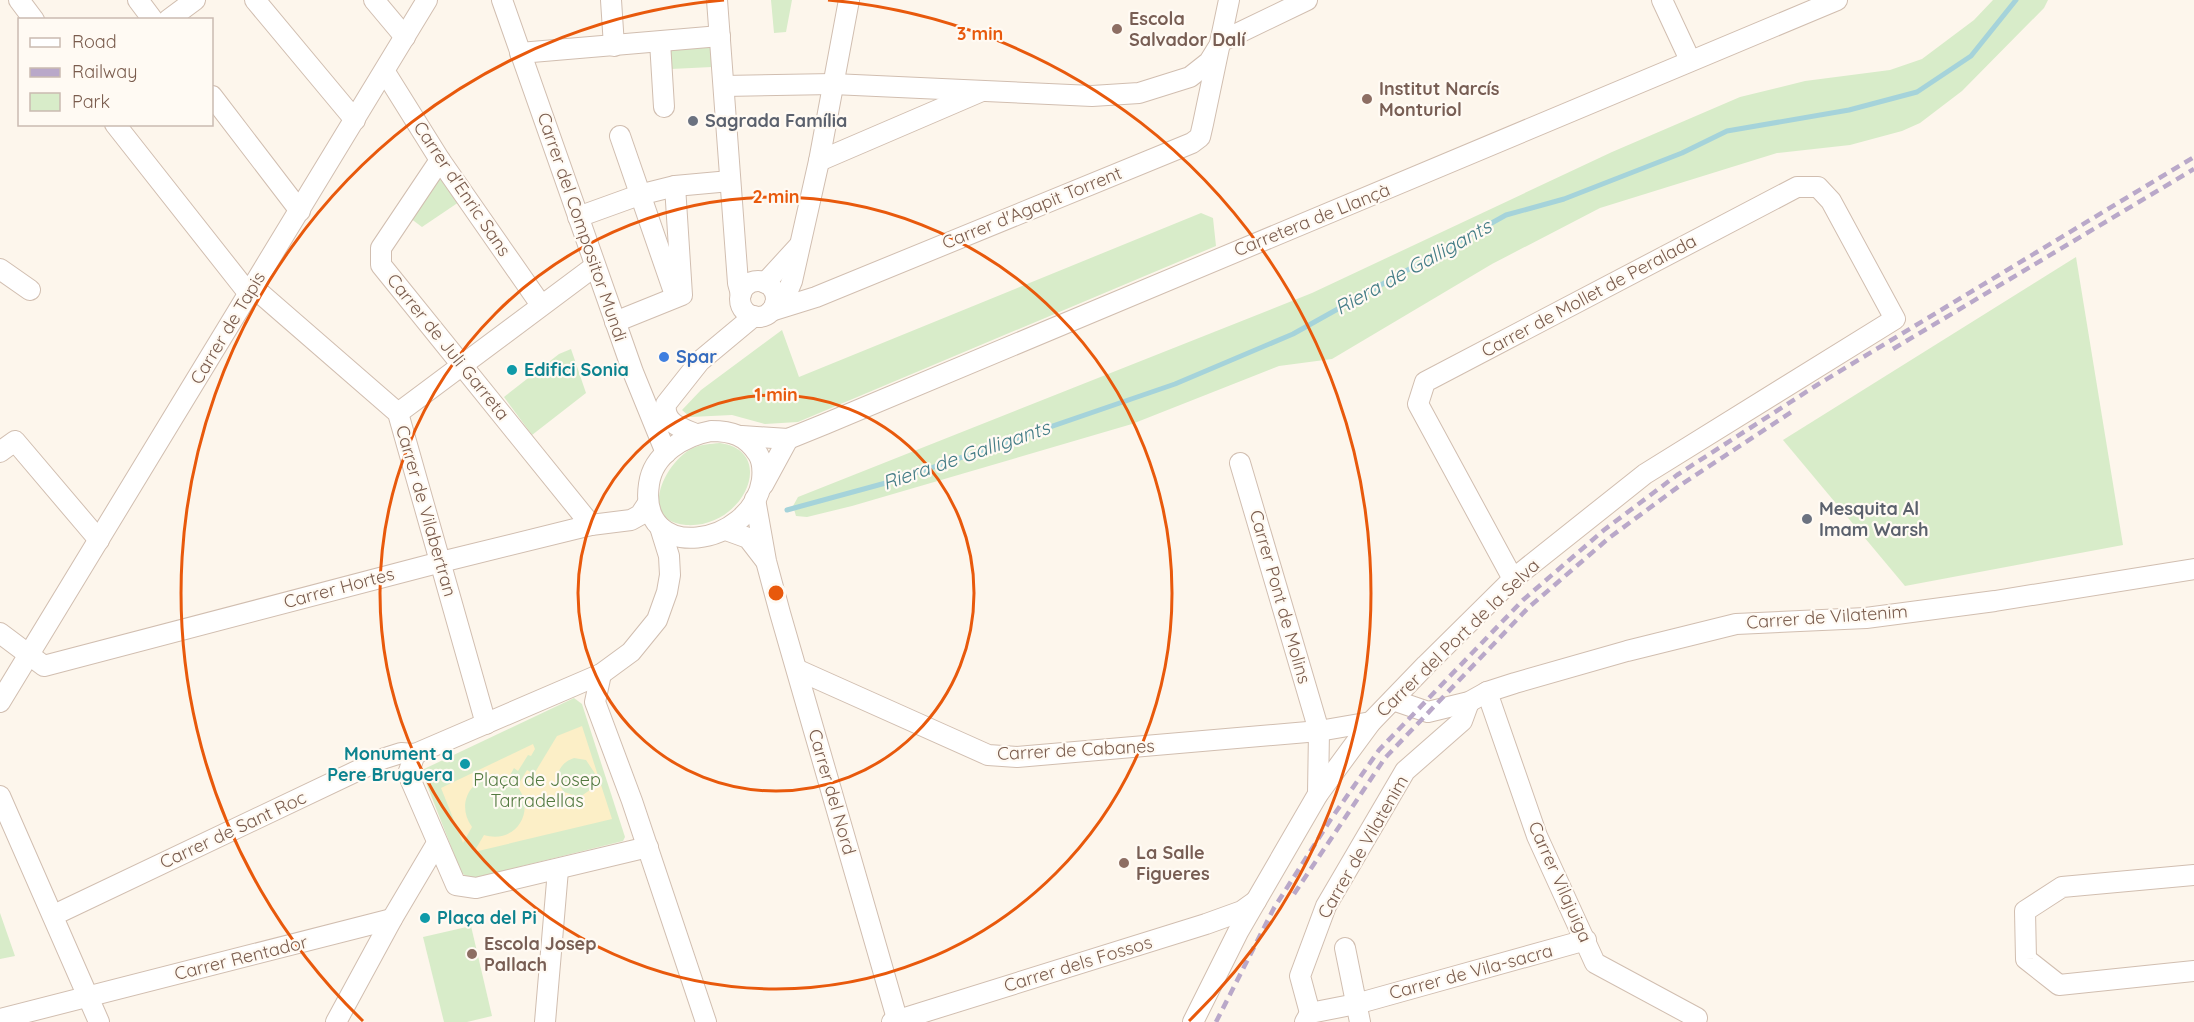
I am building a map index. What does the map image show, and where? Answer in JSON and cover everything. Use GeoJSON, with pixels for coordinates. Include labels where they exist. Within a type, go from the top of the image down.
{"type":"FeatureCollection","features":[{"type":"Feature","properties":{"kind":"street"},"geometry":{"type":"LineString","coordinates":[[19,0],[32,18]]}},
{"type":"Feature","properties":{"kind":"street"},"geometry":{"type":"LineString","coordinates":[[138,0],[152,18]]}},
{"type":"Feature","properties":{"kind":"street"},"geometry":{"type":"LineString","coordinates":[[171,18],[195,0]]}},
{"type":"Feature","properties":{"kind":"street"},"geometry":{"type":"LineString","coordinates":[[255,0],[355,120]]}},
{"type":"Feature","properties":{"kind":"street"},"geometry":{"type":"LineString","coordinates":[[374,0],[405,37]]}},
{"type":"Feature","properties":{"kind":"street","name":"Carrer de Tapis"},"geometry":{"type":"LineString","coordinates":[[0,702],[427,0]]}},
{"type":"Feature","properties":{"kind":"street","name":"Carrer del Compositor Mundi"},"geometry":{"type":"LineString","coordinates":[[502,0],[615,322],[666,453]]}},
{"type":"Feature","properties":{"kind":"street"},"geometry":{"type":"LineString","coordinates":[[611,0],[614,45]]}},
{"type":"Feature","properties":{"kind":"street"},"geometry":{"type":"LineString","coordinates":[[717,0],[742,308],[767,311]]}},
{"type":"Feature","properties":{"kind":"street"},"geometry":{"type":"LineString","coordinates":[[696,434],[676,426],[665,412],[666,404],[675,390],[700,361],[767,311],[787,293],[819,161],[849,0]]}},
{"type":"Feature","properties":{"kind":"street"},"geometry":{"type":"LineString","coordinates":[[724,86],[833,84],[1104,95],[1138,93],[1190,77],[1202,70],[1222,41],[1307,0]]}},
{"type":"Feature","properties":{"kind":"street"},"geometry":{"type":"LineString","coordinates":[[1662,0],[1690,60]]}},
{"type":"Feature","properties":{"kind":"street","name":"Carretera de Llançà"},"geometry":{"type":"LineString","coordinates":[[742,436],[788,439],[1837,0]]}},
{"type":"Feature","properties":{"kind":"street"},"geometry":{"type":"LineString","coordinates":[[1228,7],[1247,29]]}},
{"type":"Feature","properties":{"kind":"street","name":"Carrer d'Agapit Torrent"},"geometry":{"type":"LineString","coordinates":[[767,311],[816,297],[1192,143],[1200,137],[1228,7]]}},
{"type":"Feature","properties":{"kind":"street"},"geometry":{"type":"LineString","coordinates":[[520,53],[720,36]]}},
{"type":"Feature","properties":{"kind":"street"},"geometry":{"type":"LineString","coordinates":[[660,42],[664,106]]}},
{"type":"Feature","properties":{"kind":"street","name":"Carrer d'Enric Sans"},"geometry":{"type":"LineString","coordinates":[[385,72],[440,160],[541,305]]}},
{"type":"Feature","properties":{"kind":"street"},"geometry":{"type":"LineString","coordinates":[[1190,77],[1201,84],[1208,99]]}},
{"type":"Feature","properties":{"kind":"street"},"geometry":{"type":"LineString","coordinates":[[819,161],[985,90]]}},
{"type":"Feature","properties":{"kind":"street"},"geometry":{"type":"LineString","coordinates":[[213,97],[300,211]]}},
{"type":"Feature","properties":{"kind":"street","name":"Carrer de Vilabertran"},"geometry":{"type":"LineString","coordinates":[[117,126],[251,291],[398,413],[486,724]]}},
{"type":"Feature","properties":{"kind":"street"},"geometry":{"type":"LineString","coordinates":[[620,136],[676,297]]}},
{"type":"Feature","properties":{"kind":"street","name":"Carrer de Juli Garreta"},"geometry":{"type":"LineString","coordinates":[[440,160],[381,248],[381,265],[591,525]]}},
{"type":"Feature","properties":{"kind":"street"},"geometry":{"type":"LineString","coordinates":[[578,217],[639,195],[675,186],[730,181]]}},
{"type":"Feature","properties":{"kind":"street"},"geometry":{"type":"LineString","coordinates":[[615,322],[682,295],[675,186]]}},
{"type":"Feature","properties":{"kind":"street","name":"Carrer de Mollet de Peralada"},"geometry":{"type":"LineString","coordinates":[[1513,579],[1418,404],[1425,382],[1797,187],[1818,187],[1831,201],[1894,319]]}},
{"type":"Feature","properties":{"kind":"street"},"geometry":{"type":"LineString","coordinates":[[765,283],[799,245]]}},
{"type":"Feature","properties":{"kind":"street"},"geometry":{"type":"LineString","coordinates":[[398,413],[595,266]]}},
{"type":"Feature","properties":{"kind":"street"},"geometry":{"type":"LineString","coordinates":[[0,268],[30,290]]}},
{"type":"Feature","properties":{"kind":"street"},"geometry":{"type":"LineString","coordinates":[[741,294],[750,283],[765,283],[774,291],[767,311]]}},
{"type":"Feature","properties":{"kind":"street","name":"Carrer del Port de la Selva"},"geometry":{"type":"LineString","coordinates":[[1193,1022],[1238,932],[1318,794],[1371,722],[1513,579],[1645,474],[1894,319]]}},
{"type":"Feature","properties":{"kind":"street"},"geometry":{"type":"LineString","coordinates":[[636,378],[656,389],[675,390]]}},
{"type":"Feature","properties":{"kind":"street"},"geometry":{"type":"LineString","coordinates":[[670,575],[669,556],[660,527],[648,503],[651,474],[673,446],[696,434],[723,431],[742,436],[759,455],[762,464],[758,494]]}},
{"type":"Feature","properties":{"kind":"street"},"geometry":{"type":"LineString","coordinates":[[660,527],[681,537],[699,538],[726,530],[742,517],[769,478],[788,439]]}},
{"type":"Feature","properties":{"kind":"street"},"geometry":{"type":"LineString","coordinates":[[0,452],[15,441],[99,540]]}},
{"type":"Feature","properties":{"kind":"street","name":"Carrer Pont de Molins"},"geometry":{"type":"LineString","coordinates":[[1240,463],[1319,731],[1318,794]]}},
{"type":"Feature","properties":{"kind":"street","name":"Carrer del Nord"},"geometry":{"type":"LineString","coordinates":[[758,494],[766,561],[896,1021]]}},
{"type":"Feature","properties":{"kind":"street","name":"Carrer Hortes"},"geometry":{"type":"LineString","coordinates":[[28,656],[44,666],[441,562],[591,525],[631,520],[640,515],[648,503]]}},
{"type":"Feature","properties":{"kind":"street","name":"Carrer del Nord"},"geometry":{"type":"LineString","coordinates":[[726,530],[748,538],[766,561]]}},
{"type":"Feature","properties":{"kind":"street"},"geometry":{"type":"LineString","coordinates":[[648,847],[476,888],[456,885],[408,774],[415,754],[601,674],[631,652],[657,620],[670,575],[687,549],[699,538]]}},
{"type":"Feature","properties":{"kind":"street","name":"Carrer de Vilatenim"},"geometry":{"type":"LineString","coordinates":[[1393,700],[1428,712],[1469,702],[1487,692],[1627,651],[1736,624],[1866,618],[1995,601],[2194,569]]}},
{"type":"Feature","properties":{"kind":"street"},"geometry":{"type":"LineString","coordinates":[[0,633],[28,656]]}},
{"type":"Feature","properties":{"kind":"street","name":"Carrer de Cabanes"},"geometry":{"type":"LineString","coordinates":[[796,664],[988,755],[1017,756],[1319,731],[1371,722]]}},
{"type":"Feature","properties":{"kind":"street"},"geometry":{"type":"LineString","coordinates":[[601,674],[595,692],[595,702],[648,847],[705,1022]]}},
{"type":"Feature","properties":{"kind":"street"},"geometry":{"type":"LineString","coordinates":[[564,690],[578,690],[595,702]]}},
{"type":"Feature","properties":{"kind":"street","name":"Carrer Vilajuiga"},"geometry":{"type":"LineString","coordinates":[[1487,692],[1537,836],[1595,963],[1690,1020]]}},
{"type":"Feature","properties":{"kind":"street","name":"Carrer de Vilatenim"},"geometry":{"type":"LineString","coordinates":[[1308,1017],[1300,976],[1326,906],[1405,771],[1462,721],[1469,702]]}},
{"type":"Feature","properties":{"kind":"street","name":"Carrer de Sant Roc"},"geometry":{"type":"LineString","coordinates":[[54,915],[382,759],[401,753],[415,754]]}},
{"type":"Feature","properties":{"kind":"street"},"geometry":{"type":"LineString","coordinates":[[0,796],[90,996],[99,1022]]}},
{"type":"Feature","properties":{"kind":"street"},"geometry":{"type":"LineString","coordinates":[[336,1022],[392,919],[437,843]]}},
{"type":"Feature","properties":{"kind":"street"},"geometry":{"type":"LineString","coordinates":[[545,1022],[558,870]]}},
{"type":"Feature","properties":{"kind":"street"},"geometry":{"type":"LineString","coordinates":[[2194,875],[2062,888],[2025,911],[2026,959],[2059,985],[2194,972]]}},
{"type":"Feature","properties":{"kind":"street","name":"Carrer dels Fossos"},"geometry":{"type":"LineString","coordinates":[[896,1021],[1206,924],[1242,911],[1259,899]]}},
{"type":"Feature","properties":{"kind":"street","name":"Carrer Rentador"},"geometry":{"type":"LineString","coordinates":[[0,1019],[392,919]]}},
{"type":"Feature","properties":{"kind":"street","name":"Carrer de Vila-sacra"},"geometry":{"type":"LineString","coordinates":[[1308,1017],[1358,1013],[1586,940]]}},
{"type":"Feature","properties":{"kind":"street"},"geometry":{"type":"LineString","coordinates":[[1345,948],[1358,1013]]}},
{"type":"Feature","properties":{"kind":"green space"},"geometry":{"type":"Polygon","coordinates":[[[771,0],[792,0],[786,32],[774,33],[771,0]]]}},
{"type":"Feature","properties":{"kind":"green space"},"geometry":{"type":"Polygon","coordinates":[[[1993,0],[2048,0],[2044,8],[1962,91],[1920,123],[1902,131],[1850,145],[1777,153],[1600,208],[1492,264],[1332,359],[1279,366],[1132,424],[852,506],[807,517],[796,516],[793,506],[798,497],[1312,293],[1612,152],[1740,97],[1805,81],[1890,70],[1922,59],[1974,20],[1993,0]]]}},
{"type":"Feature","properties":{"kind":"green space"},"geometry":{"type":"Polygon","coordinates":[[[710,47],[712,67],[671,69],[670,50],[710,47]]]}},
{"type":"Feature","properties":{"kind":"green space"},"geometry":{"type":"Polygon","coordinates":[[[440,173],[459,202],[422,227],[410,218],[440,173]]]}},
{"type":"Feature","properties":{"kind":"green space"},"geometry":{"type":"Polygon","coordinates":[[[1201,213],[1213,218],[1216,246],[798,422],[765,424],[732,415],[690,417],[682,410],[701,390],[782,330],[799,377],[1201,213]]]}},
{"type":"Feature","properties":{"kind":"green space"},"geometry":{"type":"Polygon","coordinates":[[[2076,257],[2123,545],[1905,586],[1783,440],[2076,257]]]}},
{"type":"Feature","properties":{"kind":"green space"},"geometry":{"type":"Polygon","coordinates":[[[571,349],[586,393],[532,435],[504,397],[559,354],[571,349]]]}},
{"type":"Feature","properties":{"kind":"green space"},"geometry":{"type":"Polygon","coordinates":[[[720,443],[738,449],[747,460],[750,474],[738,503],[724,515],[706,523],[686,525],[671,521],[662,513],[659,503],[660,490],[665,477],[682,455],[693,448],[720,443]]]}},
{"type":"Feature","properties":{"kind":"green space","name":"Plaça de Josep Tarradellas"},"geometry":{"type":"Polygon","coordinates":[[[574,698],[582,704],[625,837],[623,841],[469,879],[461,872],[423,775],[424,769],[574,698]]]}},
{"type":"Feature","properties":{"kind":"green space"},"geometry":{"type":"Polygon","coordinates":[[[0,913],[15,956],[0,959],[0,913]]]}},
{"type":"Feature","properties":{"kind":"green space"},"geometry":{"type":"Polygon","coordinates":[[[471,926],[492,1016],[467,1022],[444,1022],[423,937],[471,926]]]}},
{"type":"Feature","properties":{"kind":"sand"},"geometry":{"type":"Polygon","coordinates":[[[582,726],[612,819],[474,852],[484,835],[496,837],[506,835],[521,822],[524,804],[522,793],[515,784],[518,785],[527,770],[534,774],[557,736],[582,726]],[[574,758],[561,768],[558,777],[564,792],[580,797],[594,787],[596,775],[586,760],[574,758]]]}},
{"type":"Feature","properties":{"kind":"sand"},"geometry":{"type":"Polygon","coordinates":[[[533,744],[535,749],[531,756],[528,755],[518,771],[514,768],[508,779],[496,777],[486,779],[471,790],[465,807],[472,827],[463,843],[441,788],[533,744]]]}},
{"type":"Feature","properties":{"kind":"waterway","name":"Riera de Galligants"},"geometry":{"type":"LineString","coordinates":[[787,510],[893,481],[1175,384],[1293,334],[1506,215],[1564,199],[1682,153],[1727,131],[1849,110],[1917,92],[1971,56],[2016,0]]}},
{"type":"Feature","properties":{"kind":"railway"},"geometry":{"type":"LineString","coordinates":[[1216,1022],[1274,908],[1379,750],[1523,600],[1604,530],[1677,475],[1817,385],[2194,157]]}},
{"type":"Feature","properties":{"kind":"railway"},"geometry":{"type":"LineString","coordinates":[[1893,349],[2194,169]]}},
{"type":"Feature","properties":{"kind":"railway"},"geometry":{"type":"LineString","coordinates":[[1294,894],[1385,758],[1528,608],[1609,538],[1682,484],[1793,411]]}},
{"type":"Feature","properties":{"kind":"place","name":"Escola Salvador Dalí"},"geometry":{"type":"Point","coordinates":[1117,29]}},
{"type":"Feature","properties":{"kind":"place","name":"Institut Narcís Monturiol"},"geometry":{"type":"Point","coordinates":[1367,99]}},
{"type":"Feature","properties":{"kind":"place","name":"Sagrada Família"},"geometry":{"type":"Point","coordinates":[693,121]}},
{"type":"Feature","properties":{"kind":"place","name":"Spar"},"geometry":{"type":"Point","coordinates":[664,357]}},
{"type":"Feature","properties":{"kind":"place","name":"Edifici Sonia"},"geometry":{"type":"Point","coordinates":[512,370]}},
{"type":"Feature","properties":{"kind":"place","name":"Mesquita Al Imam Warsh"},"geometry":{"type":"Point","coordinates":[1807,519]}},
{"type":"Feature","properties":{"kind":"place","name":"Monument a Pere Bruguera"},"geometry":{"type":"Point","coordinates":[465,764]}},
{"type":"Feature","properties":{"kind":"place","name":"La Salle Figueres"},"geometry":{"type":"Point","coordinates":[1124,863]}},
{"type":"Feature","properties":{"kind":"place","name":"Plaça del Pi"},"geometry":{"type":"Point","coordinates":[425,918]}},
{"type":"Feature","properties":{"kind":"place","name":"Escola Josep Pallach"},"geometry":{"type":"Point","coordinates":[472,954]}}]}
